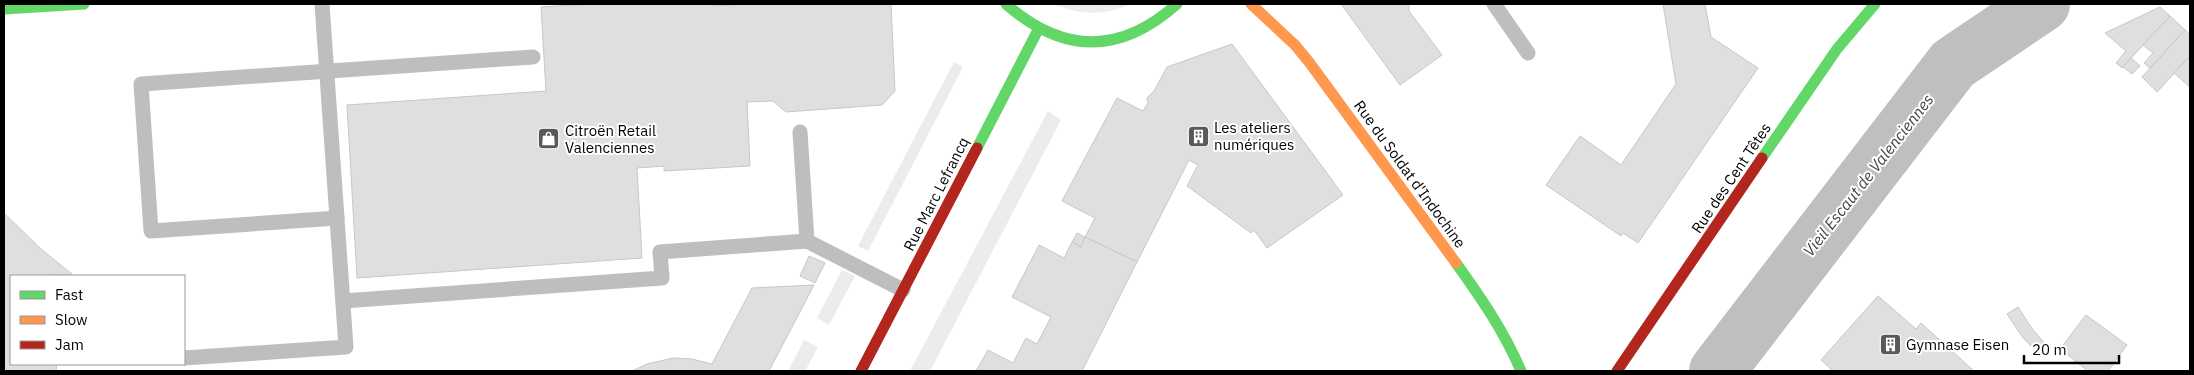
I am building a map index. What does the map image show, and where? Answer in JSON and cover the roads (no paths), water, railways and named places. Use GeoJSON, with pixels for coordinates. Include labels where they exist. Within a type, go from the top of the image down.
{"type":"FeatureCollection","features":[{"type":"Feature","properties":{"kind":"street"},"geometry":{"type":"LineString","coordinates":[[4,9],[84,4]]}},
{"type":"Feature","properties":{"kind":"street"},"geometry":{"type":"LineString","coordinates":[[1006,4],[1020,18],[1038,30],[1063,40],[1090,43],[1111,41],[1143,30],[1155,24],[1178,4]]}},
{"type":"Feature","properties":{"kind":"street","name":"Rue du Soldat d'Indochine"},"geometry":{"type":"LineString","coordinates":[[1241,4],[1253,6],[1295,45],[1331,90],[1491,312],[1511,347],[1521,371]]}},
{"type":"Feature","properties":{"kind":"street","name":"Rue des Cent Têtes"},"geometry":{"type":"LineString","coordinates":[[1616,371],[1837,49],[1875,4]]}},
{"type":"Feature","properties":{"kind":"street","name":"Rue Marc Lefrancq"},"geometry":{"type":"LineString","coordinates":[[861,371],[1038,30]]}},
{"type":"Feature","properties":{"kind":"lane"},"geometry":{"type":"LineString","coordinates":[[185,358],[346,347],[322,4]]}},
{"type":"Feature","properties":{"kind":"lane"},"geometry":{"type":"LineString","coordinates":[[1494,4],[1528,53]]}},
{"type":"Feature","properties":{"kind":"lane"},"geometry":{"type":"LineString","coordinates":[[337,218],[151,231],[141,84],[533,56]]}},
{"type":"Feature","properties":{"kind":"lane"},"geometry":{"type":"LineString","coordinates":[[800,132],[808,241]]}},
{"type":"Feature","properties":{"kind":"lane"},"geometry":{"type":"LineString","coordinates":[[343,301],[662,278],[660,252],[808,241],[903,290]]}},
{"type":"Feature","properties":{"kind":"waterway","name":"Vieil Escaut de Valenciennes"},"geometry":{"type":"LineString","coordinates":[[1717,371],[1953,64],[2042,4]]}},
{"type":"Feature","properties":{"kind":"place","name":"Les ateliers numériques"},"geometry":{"type":"Point","coordinates":[1198,136]}},
{"type":"Feature","properties":{"kind":"place","name":"Citroën Retail Valenciennes"},"geometry":{"type":"Point","coordinates":[549,139]}},
{"type":"Feature","properties":{"kind":"place","name":"Gymnase Eisen"},"geometry":{"type":"Point","coordinates":[1890,344]}}]}
